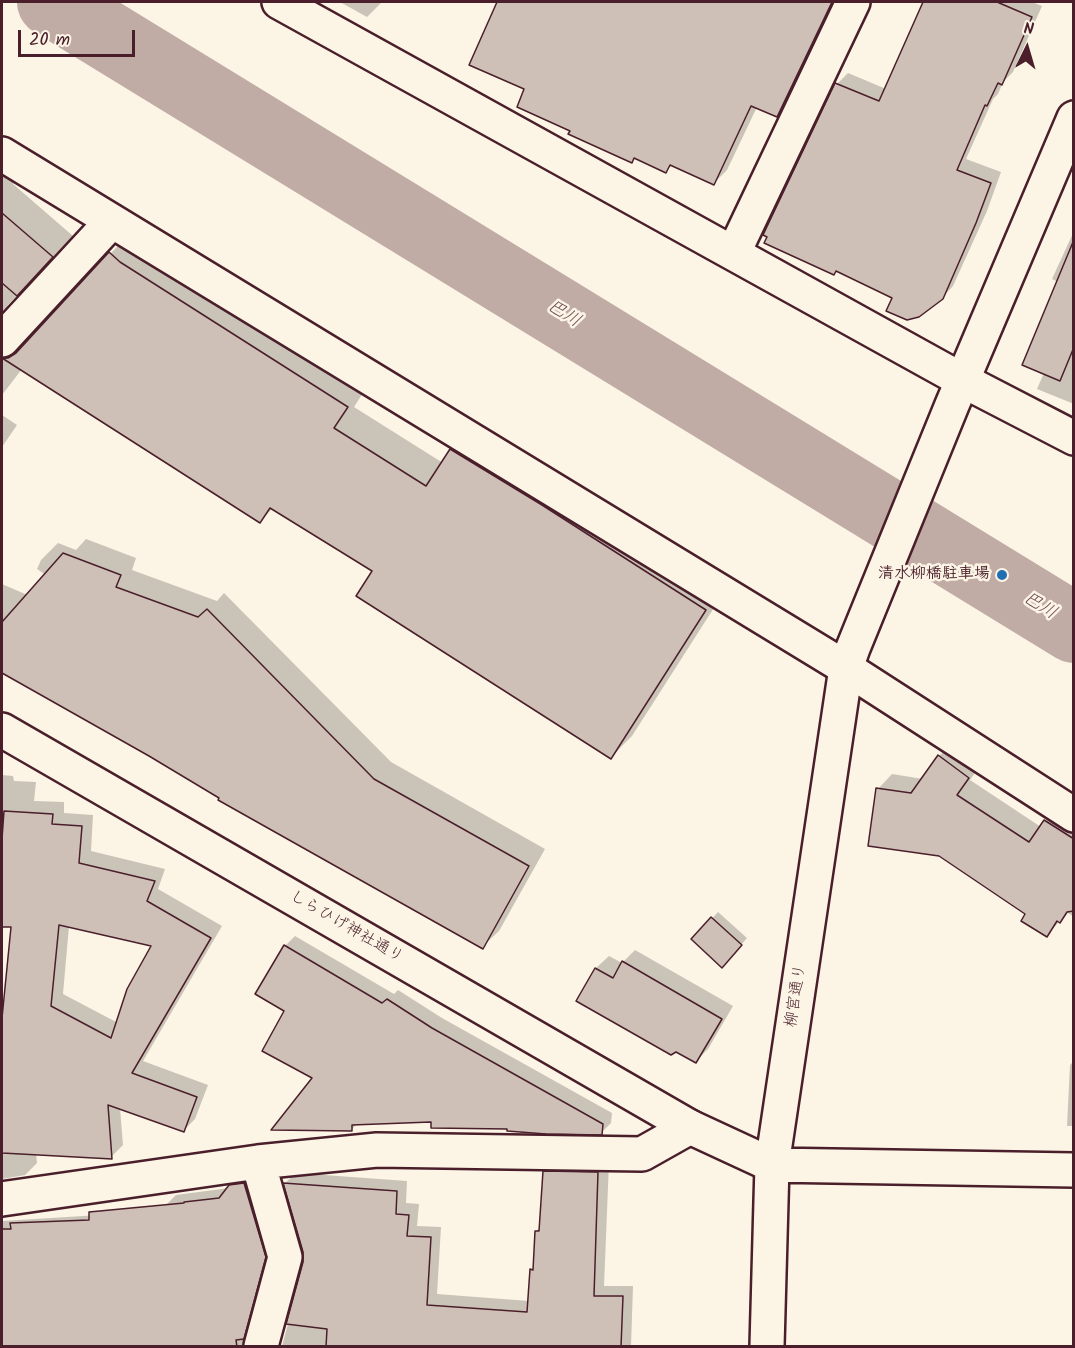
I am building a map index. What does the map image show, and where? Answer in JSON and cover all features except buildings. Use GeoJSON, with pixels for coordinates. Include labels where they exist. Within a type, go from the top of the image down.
{"type":"FeatureCollection","features":[{"type":"Feature","properties":{"kind":"street"},"geometry":{"type":"LineString","coordinates":[[279,2],[734,252],[957,393],[1074,438]]}},
{"type":"Feature","properties":{"kind":"street"},"geometry":{"type":"LineString","coordinates":[[734,252],[853,2]]}},
{"type":"Feature","properties":{"kind":"street","name":"柳宮通り"},"geometry":{"type":"LineString","coordinates":[[767,1347],[772,1165],[850,658],[957,393],[1074,118]]}},
{"type":"Feature","properties":{"kind":"street"},"geometry":{"type":"LineString","coordinates":[[2,154],[850,658],[1074,815]]}},
{"type":"Feature","properties":{"kind":"street"},"geometry":{"type":"LineString","coordinates":[[2,340],[112,221]]}},
{"type":"Feature","properties":{"kind":"street","name":"しらひげ神社通り"},"geometry":{"type":"LineString","coordinates":[[2,730],[690,1127],[772,1165]]}},
{"type":"Feature","properties":{"kind":"street"},"geometry":{"type":"LineString","coordinates":[[2,1199],[258,1162],[377,1150],[642,1154],[690,1127]]}},
{"type":"Feature","properties":{"kind":"street"},"geometry":{"type":"LineString","coordinates":[[258,1162],[285,1257],[261,1347]]}},
{"type":"Feature","properties":{"kind":"street"},"geometry":{"type":"LineString","coordinates":[[772,1165],[1074,1170]]}},
{"type":"Feature","properties":{"kind":"waterway","name":"巴川"},"geometry":{"type":"LineString","coordinates":[[52,2],[1074,628]]}},
{"type":"Feature","properties":{"kind":"place","name":"清水柳橋駐車場"},"geometry":{"type":"Point","coordinates":[1002,575]}}]}
